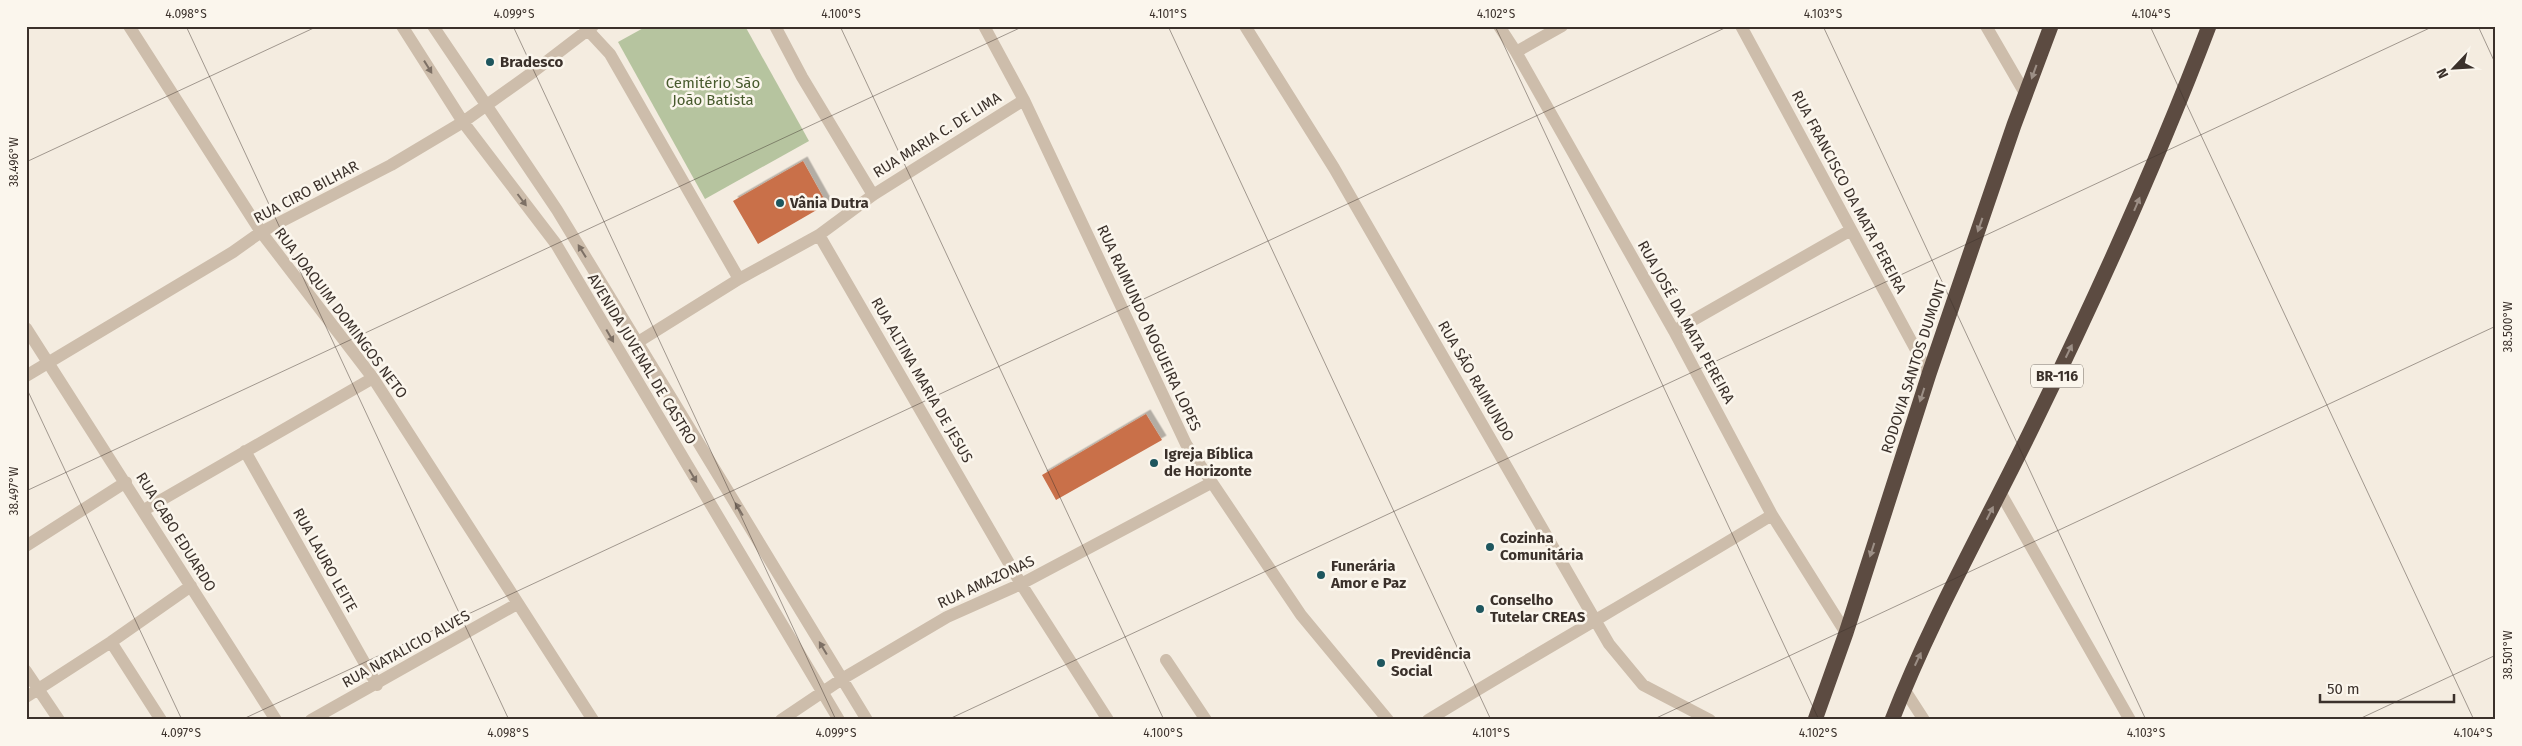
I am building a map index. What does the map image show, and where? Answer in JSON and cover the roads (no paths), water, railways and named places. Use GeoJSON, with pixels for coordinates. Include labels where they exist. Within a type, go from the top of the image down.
{"type":"FeatureCollection","features":[{"type":"Feature","properties":{"kind":"highway","name":"RODOVIA SANTOS DUMONT"},"geometry":{"type":"LineString","coordinates":[[1815,720],[1846,633],[1929,374],[2051,26]]}},
{"type":"Feature","properties":{"kind":"highway","name":"BR-116"},"geometry":{"type":"LineString","coordinates":[[1892,720],[1904,689],[2112,261],[2178,109],[2209,26]]}},
{"type":"Feature","properties":{"kind":"street","name":"RUA JOAQUIM DOMINGOS NETO"},"geometry":{"type":"LineString","coordinates":[[130,26],[261,232],[373,378],[593,720]]}},
{"type":"Feature","properties":{"kind":"street","name":"AVENIDA JUVENAL DE CASTRO"},"geometry":{"type":"LineString","coordinates":[[402,26],[463,122],[556,244],[838,720]]}},
{"type":"Feature","properties":{"kind":"street","name":"AVENIDA JUVENAL DE CASTRO"},"geometry":{"type":"LineString","coordinates":[[433,26],[485,106],[557,210],[867,720]]}},
{"type":"Feature","properties":{"kind":"street"},"geometry":{"type":"LineString","coordinates":[[775,26],[802,77],[873,195]]}},
{"type":"Feature","properties":{"kind":"street","name":"RUA RAIMUNDO NOGUEIRA LOPES"},"geometry":{"type":"LineString","coordinates":[[984,26],[1024,100],[1176,425],[1211,483],[1301,615],[1388,720]]}},
{"type":"Feature","properties":{"kind":"street","name":"RUA SÃO RAIMUNDO"},"geometry":{"type":"LineString","coordinates":[[1245,26],[1334,168],[1609,644],[1643,684],[1710,720]]}},
{"type":"Feature","properties":{"kind":"street","name":"RUA JOSÉ DA MATA PEREIRA"},"geometry":{"type":"LineString","coordinates":[[1499,26],[1516,52],[1674,331],[1772,515],[1846,633]]}},
{"type":"Feature","properties":{"kind":"street"},"geometry":{"type":"LineString","coordinates":[[1516,52],[1562,26]]}},
{"type":"Feature","properties":{"kind":"street","name":"RUA FRANCISCO DA MATA PEREIRA"},"geometry":{"type":"LineString","coordinates":[[1741,26],[1929,374]]}},
{"type":"Feature","properties":{"kind":"street"},"geometry":{"type":"LineString","coordinates":[[1986,26],[2026,95]]}},
{"type":"Feature","properties":{"kind":"street","name":"RUA CIRO BILHAR"},"geometry":{"type":"LineString","coordinates":[[26,376],[233,252],[261,232],[391,165],[463,122],[588,28]]}},
{"type":"Feature","properties":{"kind":"street"},"geometry":{"type":"LineString","coordinates":[[588,28],[610,54],[739,279]]}},
{"type":"Feature","properties":{"kind":"street","name":"RUA MARIA C. DE LIMA"},"geometry":{"type":"LineString","coordinates":[[819,234],[873,195],[1024,100]]}},
{"type":"Feature","properties":{"kind":"street"},"geometry":{"type":"LineString","coordinates":[[1674,331],[1852,230]]}},
{"type":"Feature","properties":{"kind":"street"},"geometry":{"type":"LineString","coordinates":[[638,342],[739,279],[819,234]]}},
{"type":"Feature","properties":{"kind":"street","name":"RUA ALTINA MARIA DE JESUS"},"geometry":{"type":"LineString","coordinates":[[819,234],[1021,584],[1108,720]]}},
{"type":"Feature","properties":{"kind":"street","name":"RUA CABO EDUARDO"},"geometry":{"type":"LineString","coordinates":[[26,328],[144,510],[276,720]]}},
{"type":"Feature","properties":{"kind":"street"},"geometry":{"type":"LineString","coordinates":[[144,510],[373,378]]}},
{"type":"Feature","properties":{"kind":"street","name":"RUA LAURO LEITE"},"geometry":{"type":"LineString","coordinates":[[245,451],[377,685]]}},
{"type":"Feature","properties":{"kind":"street"},"geometry":{"type":"LineString","coordinates":[[26,546],[126,482]]}},
{"type":"Feature","properties":{"kind":"street","name":"RUA AMAZONAS"},"geometry":{"type":"LineString","coordinates":[[781,720],[842,679],[947,618],[1021,584],[1211,483]]}},
{"type":"Feature","properties":{"kind":"street"},"geometry":{"type":"LineString","coordinates":[[2000,492],[2130,720]]}},
{"type":"Feature","properties":{"kind":"street"},"geometry":{"type":"LineString","coordinates":[[1428,720],[1524,660],[1596,621],[1772,515]]}},
{"type":"Feature","properties":{"kind":"street"},"geometry":{"type":"LineString","coordinates":[[26,697],[111,642],[191,586]]}},
{"type":"Feature","properties":{"kind":"street","name":"RUA NATALICIO ALVES"},"geometry":{"type":"LineString","coordinates":[[311,720],[377,685],[517,604]]}},
{"type":"Feature","properties":{"kind":"street"},"geometry":{"type":"LineString","coordinates":[[111,642],[161,720]]}},
{"type":"Feature","properties":{"kind":"street"},"geometry":{"type":"LineString","coordinates":[[1166,660],[1206,720]]}},
{"type":"Feature","properties":{"kind":"street"},"geometry":{"type":"LineString","coordinates":[[26,671],[58,720]]}},
{"type":"Feature","properties":{"kind":"street"},"geometry":{"type":"LineString","coordinates":[[1904,689],[1924,720]]}},
{"type":"Feature","properties":{"kind":"place","name":"Bradesco"},"geometry":{"type":"Point","coordinates":[490,62]}},
{"type":"Feature","properties":{"kind":"place","name":"Vânia Dutra"},"geometry":{"type":"Point","coordinates":[780,203]}},
{"type":"Feature","properties":{"kind":"place","name":"Igreja Bíblica de Horizonte"},"geometry":{"type":"Point","coordinates":[1154,463]}},
{"type":"Feature","properties":{"kind":"place","name":"Cozinha Comunitária"},"geometry":{"type":"Point","coordinates":[1490,547]}},
{"type":"Feature","properties":{"kind":"place","name":"Funerária Amor e Paz"},"geometry":{"type":"Point","coordinates":[1321,575]}},
{"type":"Feature","properties":{"kind":"place","name":"Conselho Tutelar CREAS"},"geometry":{"type":"Point","coordinates":[1480,609]}},
{"type":"Feature","properties":{"kind":"place","name":"Previdência Social"},"geometry":{"type":"Point","coordinates":[1381,663]}},
{"type":"Feature","properties":{"kind":"park label","name":"Cemitério São João Batista"},"geometry":{"type":"Point","coordinates":[713,92]}}]}
